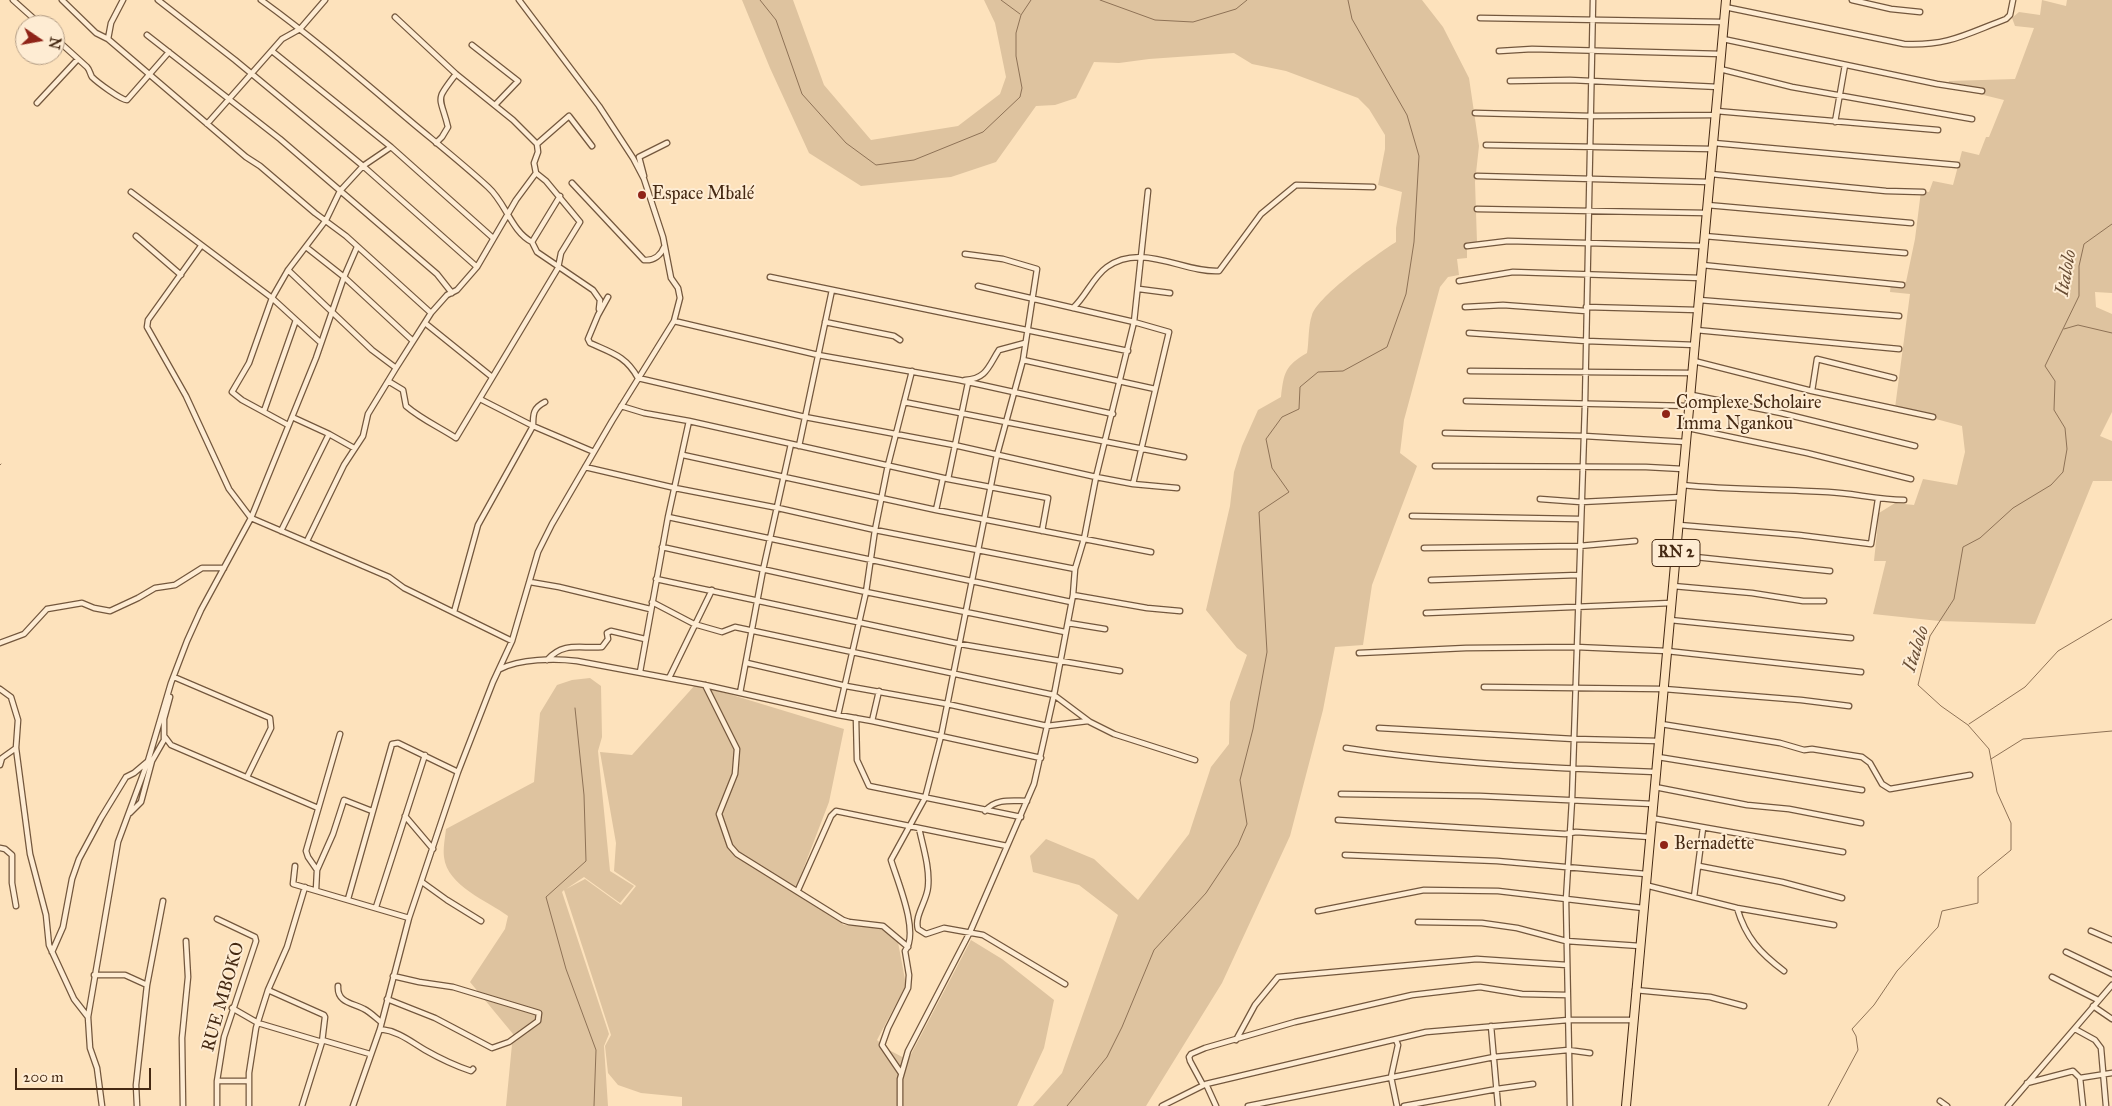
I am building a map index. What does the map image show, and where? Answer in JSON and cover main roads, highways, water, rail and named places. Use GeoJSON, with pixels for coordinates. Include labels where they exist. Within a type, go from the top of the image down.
{"type":"FeatureCollection","features":[{"type":"Feature","properties":{"kind":"highway","name":"RN 2"},"geometry":{"type":"LineString","coordinates":[[1626,1106],[1632,1020],[1674,586],[1683,469],[1692,395],[1704,236],[1726,4]]}},
{"type":"Feature","properties":{"kind":"waterway"},"geometry":{"type":"LineString","coordinates":[[760,0],[776,20],[802,94],[846,143],[876,165],[914,160],[983,132],[1020,97],[1022,88],[1016,56],[1016,33],[1021,15],[1031,0]]}},
{"type":"Feature","properties":{"kind":"waterway"},"geometry":{"type":"LineString","coordinates":[[1001,0],[1020,14]]}},
{"type":"Feature","properties":{"kind":"waterway"},"geometry":{"type":"LineString","coordinates":[[1100,0],[1155,20],[1193,22],[1236,9],[1247,0]]}},
{"type":"Feature","properties":{"kind":"waterway"},"geometry":{"type":"LineString","coordinates":[[1067,1106],[1107,1057],[1122,1027],[1154,950],[1206,893],[1238,845],[1247,824],[1240,780],[1253,729],[1267,652],[1259,512],[1289,492],[1272,468],[1266,439],[1282,417],[1299,409],[1300,387],[1318,372],[1343,371],[1387,347],[1406,294],[1414,242],[1419,156],[1407,115],[1352,19],[1348,0]]}},
{"type":"Feature","properties":{"kind":"waterway","name":"Italolo"},"geometry":{"type":"LineString","coordinates":[[1828,1106],[1858,1050],[1856,1036],[1852,1029],[1874,1005],[1897,971],[1938,927],[1942,911],[1978,903],[1978,877],[2011,850],[2011,823],[1997,792],[1989,749],[1968,725],[1941,706],[1918,685],[1930,636],[1954,599],[1963,547],[1980,538],[2013,508],[2051,485],[2063,472],[2067,449],[2065,428],[2054,410],[2055,381],[2045,366],[2079,296],[2079,266],[2084,244],[2112,224]]}},
{"type":"Feature","properties":{"kind":"waterway"},"geometry":{"type":"LineString","coordinates":[[2064,329],[2078,325],[2112,333]]}},
{"type":"Feature","properties":{"kind":"waterway"},"geometry":{"type":"LineString","coordinates":[[1969,724],[2025,687],[2058,651],[2112,619]]}},
{"type":"Feature","properties":{"kind":"waterway"},"geometry":{"type":"LineString","coordinates":[[575,708],[584,795],[586,861],[546,897],[566,969],[596,1050],[594,1106]]}},
{"type":"Feature","properties":{"kind":"waterway"},"geometry":{"type":"LineString","coordinates":[[1991,759],[2023,739],[2112,731]]}},
{"type":"Feature","properties":{"kind":"place","name":"Espace Mbalé"},"geometry":{"type":"Point","coordinates":[642,195]}},
{"type":"Feature","properties":{"kind":"place","name":"Complexe Scholaire Imma Ngankou"},"geometry":{"type":"Point","coordinates":[1666,414]}},
{"type":"Feature","properties":{"kind":"place","name":"Bernadette"},"geometry":{"type":"Point","coordinates":[1664,845]}}]}
